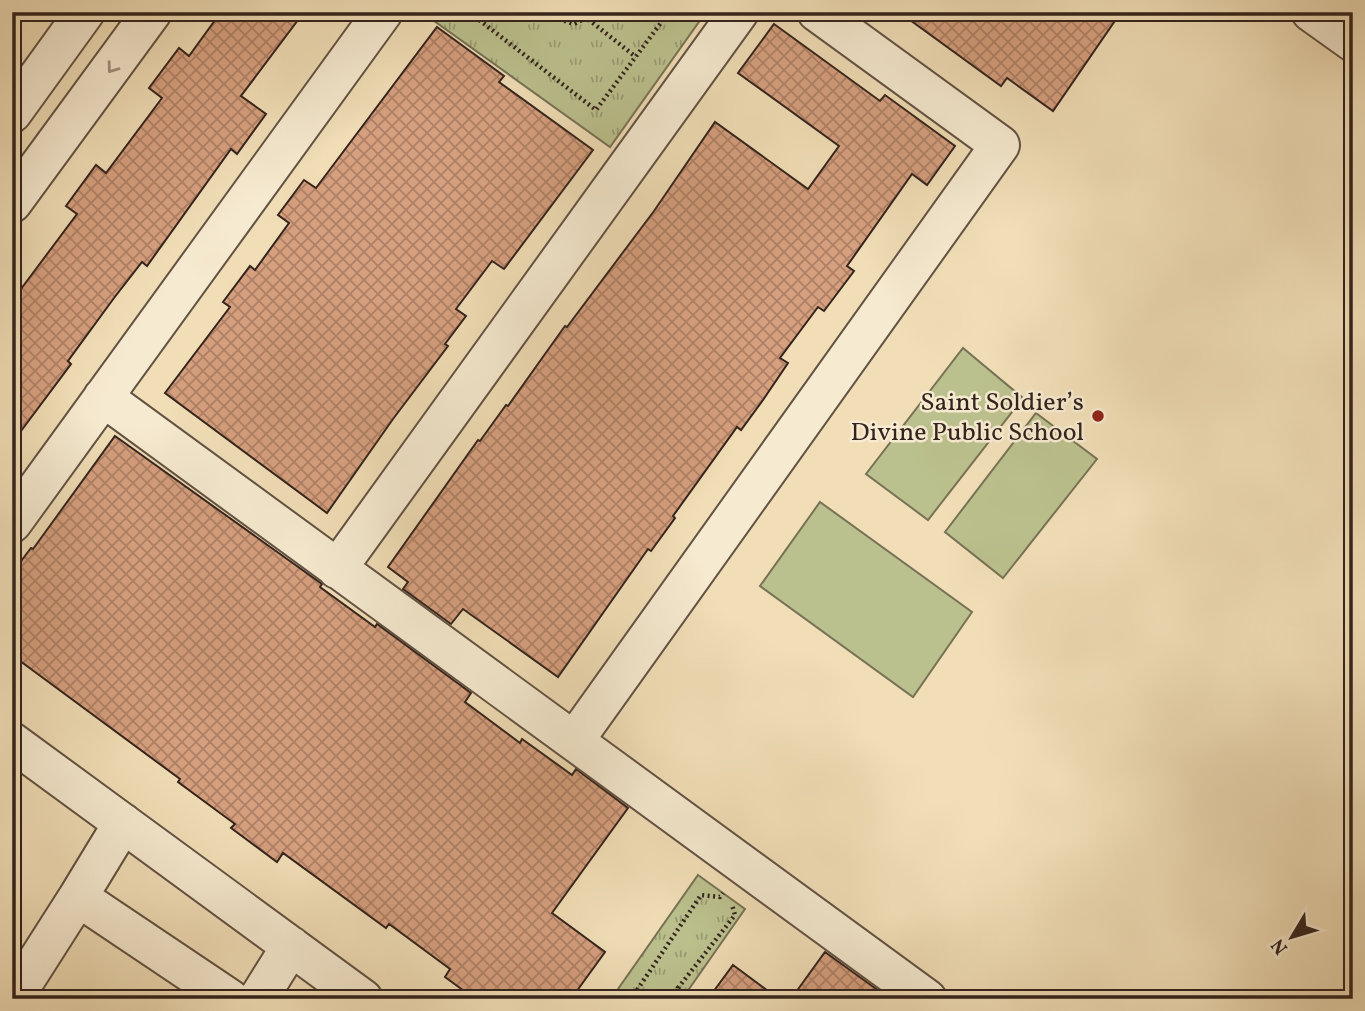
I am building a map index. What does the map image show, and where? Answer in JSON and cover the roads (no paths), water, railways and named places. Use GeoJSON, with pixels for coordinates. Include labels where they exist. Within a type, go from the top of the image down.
{"type":"FeatureCollection","features":[{"type":"Feature","properties":{"kind":"street"},"geometry":{"type":"LineString","coordinates":[[12,113],[85,12]]}},
{"type":"Feature","properties":{"kind":"street"},"geometry":{"type":"LineString","coordinates":[[12,203],[152,12]]}},
{"type":"Feature","properties":{"kind":"street"},"geometry":{"type":"LineString","coordinates":[[12,523],[383,12]]}},
{"type":"Feature","properties":{"kind":"street"},"geometry":{"type":"LineString","coordinates":[[337,569],[739,12]]}},
{"type":"Feature","properties":{"kind":"street"},"geometry":{"type":"LineString","coordinates":[[574,741],[999,145],[817,12]]}},
{"type":"Feature","properties":{"kind":"street"},"geometry":{"type":"LineString","coordinates":[[1311,12],[1353,43]]}},
{"type":"Feature","properties":{"kind":"street"},"geometry":{"type":"LineString","coordinates":[[103,397],[927,999]]}},
{"type":"Feature","properties":{"kind":"street"},"geometry":{"type":"LineString","coordinates":[[12,742],[363,999]]}},
{"type":"Feature","properties":{"kind":"street"},"geometry":{"type":"LineString","coordinates":[[13,999],[123,823]]}},
{"type":"Feature","properties":{"kind":"street"},"geometry":{"type":"LineString","coordinates":[[78,897],[230,999]]}},
{"type":"Feature","properties":{"kind":"street"},"geometry":{"type":"LineString","coordinates":[[258,999],[291,947]]}},
{"type":"Feature","properties":{"kind":"place","name":"Saint Soldier’s Divine Public School"},"geometry":{"type":"Point","coordinates":[1098,416]}}]}
